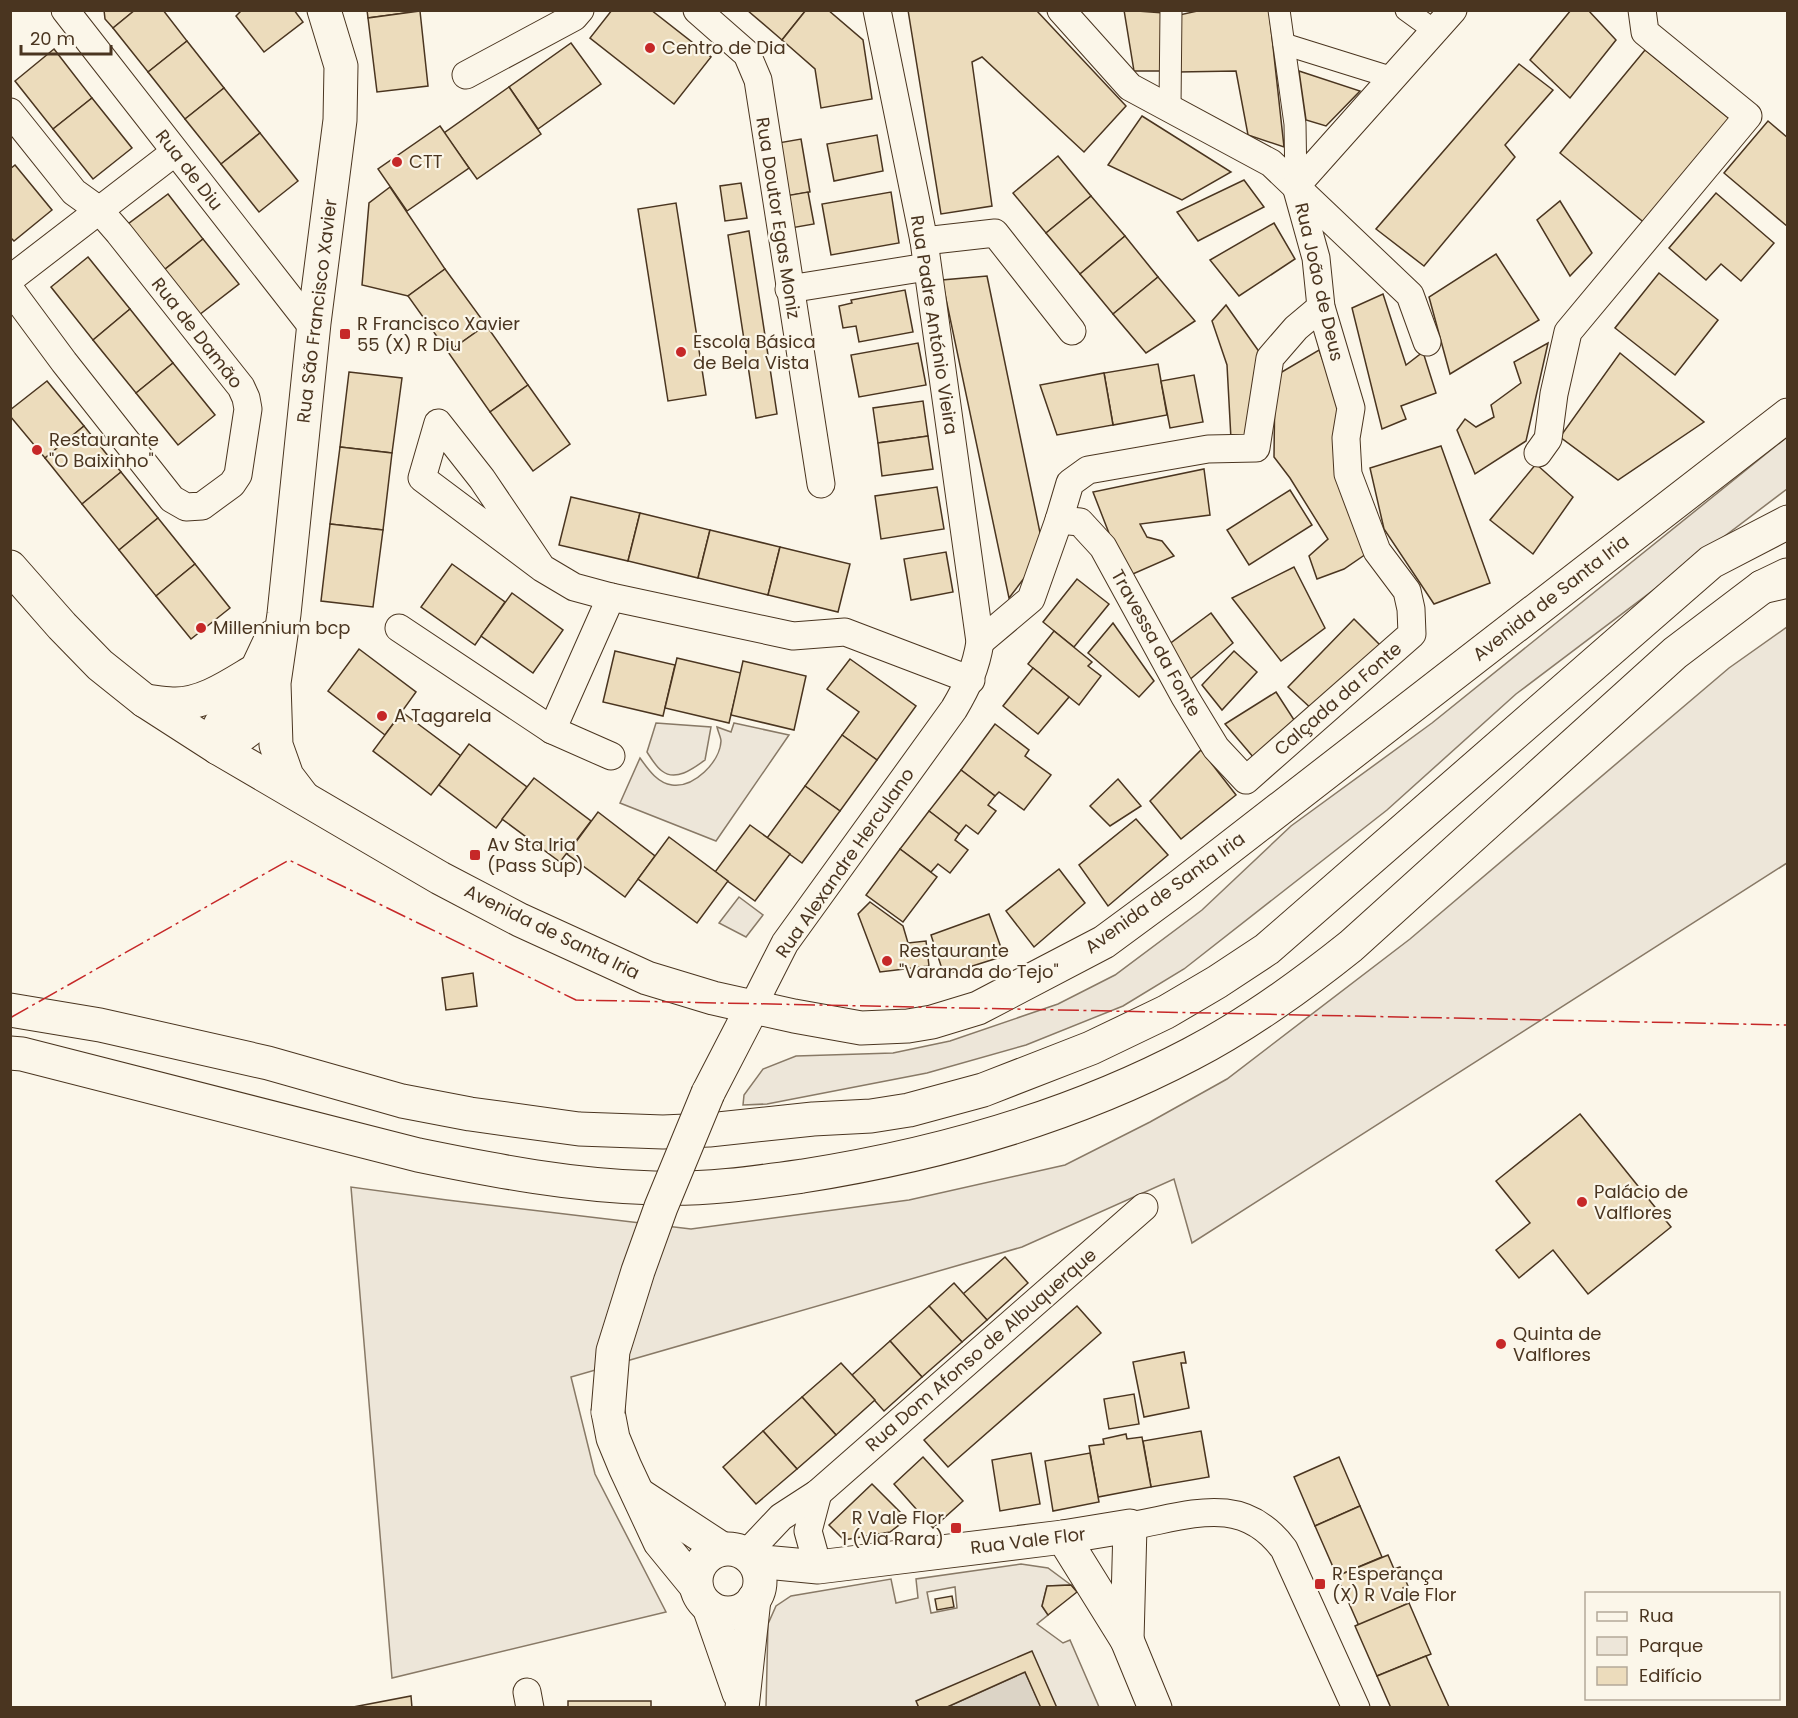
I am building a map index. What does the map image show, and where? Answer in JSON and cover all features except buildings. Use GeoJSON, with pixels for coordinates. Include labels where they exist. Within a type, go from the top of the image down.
{"type":"FeatureCollection","features":[{"type":"Feature","properties":{"kind":"main road","name":"Rua São Francisco Xavier"},"geometry":{"type":"LineString","coordinates":[[218,748],[235,740],[251,728],[284,614],[314,329],[340,120],[340,66],[324,10]]}},
{"type":"Feature","properties":{"kind":"main road","name":"Avenida de Santa Iria"},"geometry":{"type":"LineString","coordinates":[[10,567],[80,646],[145,701],[218,748],[440,878],[568,944],[638,974],[713,998],[861,1028],[908,1026],[932,1022],[978,1008],[1104,942],[1180,886],[1788,415]]}},
{"type":"Feature","properties":{"kind":"main road"},"geometry":{"type":"LineString","coordinates":[[10,1010],[100,1025],[268,1063],[402,1101],[470,1114],[579,1129],[663,1132],[709,1130],[802,1120],[871,1116],[946,1101],[1030,1073],[1091,1048],[1166,1012],[1267,949],[1711,562],[1788,522]]}},
{"type":"Feature","properties":{"kind":"main road"},"geometry":{"type":"LineString","coordinates":[[10,1053],[34,1057],[417,1155],[484,1169],[603,1186],[656,1188],[741,1184],[837,1170],[961,1141],[1042,1117],[1143,1078],[1192,1054],[1248,1022],[1301,986],[1352,946],[1675,653],[1779,581]]}},
{"type":"Feature","properties":{"kind":"main road","name":"Rua São Francisco Xavier"},"geometry":{"type":"LineString","coordinates":[[265,676],[276,745],[287,776],[303,797]]}},
{"type":"Feature","properties":{"kind":"main road"},"geometry":{"type":"LineString","coordinates":[[145,701],[175,705],[207,697],[265,676]]}},
{"type":"Feature","properties":{"kind":"main road","name":"Rua Alexandre Herculano"},"geometry":{"type":"LineString","coordinates":[[702,1597],[660,1542],[613,1438],[608,1412],[614,1351],[661,1207],[708,1093],[753,1006]]}},
{"type":"Feature","properties":{"kind":"main road"},"geometry":{"type":"LineString","coordinates":[[638,1494],[747,1571]]}},
{"type":"Feature","properties":{"kind":"main road"},"geometry":{"type":"LineString","coordinates":[[1127,1640],[1130,1526]]}},
{"type":"Feature","properties":{"kind":"main road","name":"Rua Vale Flor"},"geometry":{"type":"LineString","coordinates":[[747,1571],[818,1567],[1063,1537],[1130,1526]]}},
{"type":"Feature","properties":{"kind":"main road"},"geometry":{"type":"LineString","coordinates":[[1063,1537],[1127,1640],[1155,1707]]}},
{"type":"Feature","properties":{"kind":"main road"},"geometry":{"type":"LineString","coordinates":[[742,1705],[702,1597],[699,1567],[712,1552],[747,1571]]}},
{"type":"Feature","properties":{"kind":"main road"},"geometry":{"type":"LineString","coordinates":[[702,1597],[728,1613],[747,1606],[747,1571]]}},
{"type":"Feature","properties":{"kind":"main road"},"geometry":{"type":"LineString","coordinates":[[742,1705],[747,1571]]}},
{"type":"Feature","properties":{"kind":"street","name":"Rua de Diu"},"geometry":{"type":"LineString","coordinates":[[65,10],[314,329]]}},
{"type":"Feature","properties":{"kind":"street"},"geometry":{"type":"LineString","coordinates":[[466,75],[574,17],[580,10]]}},
{"type":"Feature","properties":{"kind":"street","name":"Rua Doutor Egas Moniz"},"geometry":{"type":"LineString","coordinates":[[697,10],[747,54],[758,80],[821,484]]}},
{"type":"Feature","properties":{"kind":"street","name":"Rua Padre António Vieira"},"geometry":{"type":"LineString","coordinates":[[877,10],[925,254],[980,642]]}},
{"type":"Feature","properties":{"kind":"street"},"geometry":{"type":"LineString","coordinates":[[1061,10],[1130,87],[1271,163],[1410,295],[1427,342]]}},
{"type":"Feature","properties":{"kind":"street"},"geometry":{"type":"LineString","coordinates":[[1170,108],[1171,10]]}},
{"type":"Feature","properties":{"kind":"street","name":"Rua João de Deus"},"geometry":{"type":"LineString","coordinates":[[1279,10],[1295,124],[1296,186],[1316,258],[1321,307],[1351,408],[1346,438],[1348,474],[1377,551],[1407,591],[1412,609]]}},
{"type":"Feature","properties":{"kind":"street"},"geometry":{"type":"LineString","coordinates":[[1407,10],[1436,31]]}},
{"type":"Feature","properties":{"kind":"street"},"geometry":{"type":"LineString","coordinates":[[1296,186],[1453,10]]}},
{"type":"Feature","properties":{"kind":"street"},"geometry":{"type":"LineString","coordinates":[[1538,453],[1548,439],[1554,394],[1568,332],[1748,116],[1645,32],[1642,10]]}},
{"type":"Feature","properties":{"kind":"street"},"geometry":{"type":"LineString","coordinates":[[1284,44],[1393,78]]}},
{"type":"Feature","properties":{"kind":"street","name":"Rua de Damão"},"geometry":{"type":"LineString","coordinates":[[10,112],[74,192],[99,210],[119,232],[244,392],[248,409],[240,470],[232,484],[198,507],[186,507],[172,499],[64,362],[10,289]]}},
{"type":"Feature","properties":{"kind":"street"},"geometry":{"type":"LineString","coordinates":[[10,279],[175,152]]}},
{"type":"Feature","properties":{"kind":"street"},"geometry":{"type":"LineString","coordinates":[[789,289],[925,254],[995,233],[1072,331]]}},
{"type":"Feature","properties":{"kind":"street"},"geometry":{"type":"LineString","coordinates":[[980,642],[1031,599],[1070,483],[1088,470],[1208,449],[1256,448],[1270,358],[1296,328],[1321,307]]}},
{"type":"Feature","properties":{"kind":"street"},"geometry":{"type":"LineString","coordinates":[[542,568],[482,479],[438,423],[422,478],[542,568],[574,587],[793,636],[845,632],[971,680]]}},
{"type":"Feature","properties":{"kind":"street","name":"Travessa da Fonte"},"geometry":{"type":"LineString","coordinates":[[1059,520],[1080,522],[1103,547],[1185,698],[1216,748],[1246,780]]}},
{"type":"Feature","properties":{"kind":"street"},"geometry":{"type":"LineString","coordinates":[[552,730],[611,597]]}},
{"type":"Feature","properties":{"kind":"street","name":"Calçada da Fonte"},"geometry":{"type":"LineString","coordinates":[[1246,780],[1412,634],[1412,609]]}},
{"type":"Feature","properties":{"kind":"street"},"geometry":{"type":"LineString","coordinates":[[399,628],[552,730],[611,756]]}},
{"type":"Feature","properties":{"kind":"street","name":"Rua Alexandre Herculano"},"geometry":{"type":"LineString","coordinates":[[753,1006],[785,943],[954,709],[971,680],[980,642]]}},
{"type":"Feature","properties":{"kind":"street","name":"Rua Dom Afonso de Albuquerque"},"geometry":{"type":"LineString","coordinates":[[747,1571],[781,1517],[818,1493],[1144,1207]]}},
{"type":"Feature","properties":{"kind":"street"},"geometry":{"type":"LineString","coordinates":[[818,1493],[808,1532],[818,1567]]}},
{"type":"Feature","properties":{"kind":"street","name":"Rua Vale Flor"},"geometry":{"type":"LineString","coordinates":[[1130,1526],[1215,1511],[1236,1514],[1272,1532],[1284,1549],[1356,1707]]}},
{"type":"Feature","properties":{"kind":"green space"},"geometry":{"type":"Polygon","coordinates":[[[1787,437],[1787,489],[1516,694],[1387,810],[1184,969],[1123,1006],[1026,1045],[927,1073],[767,1104],[743,1105],[744,1095],[763,1069],[796,1056],[893,1053],[950,1041],[1058,1004],[1115,975],[1202,910],[1291,826],[1432,723],[1787,437]]]}},
{"type":"Feature","properties":{"kind":"green space"},"geometry":{"type":"Polygon","coordinates":[[[1787,627],[1787,863],[1192,1243],[1174,1179],[1022,1247],[571,1377],[595,1474],[666,1612],[392,1678],[351,1187],[691,1229],[909,1200],[1065,1165],[1150,1122],[1227,1079],[1410,939],[1729,668],[1787,627]]]}},
{"type":"Feature","properties":{"kind":"green space"},"geometry":{"type":"Polygon","coordinates":[[[656,723],[711,727],[705,760],[679,774],[667,774],[662,771],[647,752],[656,723]]]}},
{"type":"Feature","properties":{"kind":"green space"},"geometry":{"type":"Polygon","coordinates":[[[734,723],[789,735],[716,841],[620,803],[640,758],[653,775],[667,784],[680,785],[689,782],[704,772],[716,757],[721,741],[717,727],[731,732],[734,723]]]}},
{"type":"Feature","properties":{"kind":"green space"},"geometry":{"type":"Polygon","coordinates":[[[739,897],[763,915],[746,937],[719,923],[739,897]]]}},
{"type":"Feature","properties":{"kind":"green space"},"geometry":{"type":"Polygon","coordinates":[[[1021,1564],[1048,1568],[1071,1585],[1047,1586],[1042,1606],[1048,1615],[1037,1624],[1063,1643],[1070,1640],[1099,1707],[766,1708],[768,1624],[776,1606],[791,1596],[891,1579],[896,1603],[918,1598],[916,1579],[1021,1564]],[[955,1587],[927,1592],[931,1613],[957,1608],[955,1587]]]}},
{"type":"Feature","properties":{"kind":"shaded area"},"geometry":{"type":"Polygon","coordinates":[[[1025,1672],[1041,1707],[945,1708],[1025,1672]]]}},
{"type":"Feature","properties":{"kind":"power"},"geometry":{"type":"LineString","coordinates":[[10,1018],[289,860],[576,1000],[1788,1025]]}},
{"type":"Feature","properties":{"kind":"place","name":"Centro de Dia"},"geometry":{"type":"Point","coordinates":[650,48]}},
{"type":"Feature","properties":{"kind":"place","name":"CTT"},"geometry":{"type":"Point","coordinates":[397,162]}},
{"type":"Feature","properties":{"kind":"place","name":"R Francisco Xavier 55 (X) R Diu"},"geometry":{"type":"Point","coordinates":[345,334]}},
{"type":"Feature","properties":{"kind":"place","name":"Escola Básica de Bela Vista"},"geometry":{"type":"Point","coordinates":[681,352]}},
{"type":"Feature","properties":{"kind":"place","name":"Restaurante \"O Baixinho\""},"geometry":{"type":"Point","coordinates":[37,450]}},
{"type":"Feature","properties":{"kind":"place","name":"Millennium bcp"},"geometry":{"type":"Point","coordinates":[201,628]}},
{"type":"Feature","properties":{"kind":"place","name":"A Tagarela"},"geometry":{"type":"Point","coordinates":[382,716]}},
{"type":"Feature","properties":{"kind":"place","name":"Av Sta Iria (Pass Sup)"},"geometry":{"type":"Point","coordinates":[475,855]}},
{"type":"Feature","properties":{"kind":"place","name":"Restaurante \"Varanda do Tejo\""},"geometry":{"type":"Point","coordinates":[887,961]}},
{"type":"Feature","properties":{"kind":"place","name":"Palácio de Valflores"},"geometry":{"type":"Point","coordinates":[1582,1202]}},
{"type":"Feature","properties":{"kind":"place","name":"Quinta de Valflores"},"geometry":{"type":"Point","coordinates":[1501,1344]}},
{"type":"Feature","properties":{"kind":"place","name":"R Vale Flor 1 (Via Rara)"},"geometry":{"type":"Point","coordinates":[956,1528]}},
{"type":"Feature","properties":{"kind":"place","name":"R Esperança (X) R Vale Flor"},"geometry":{"type":"Point","coordinates":[1320,1584]}}]}
